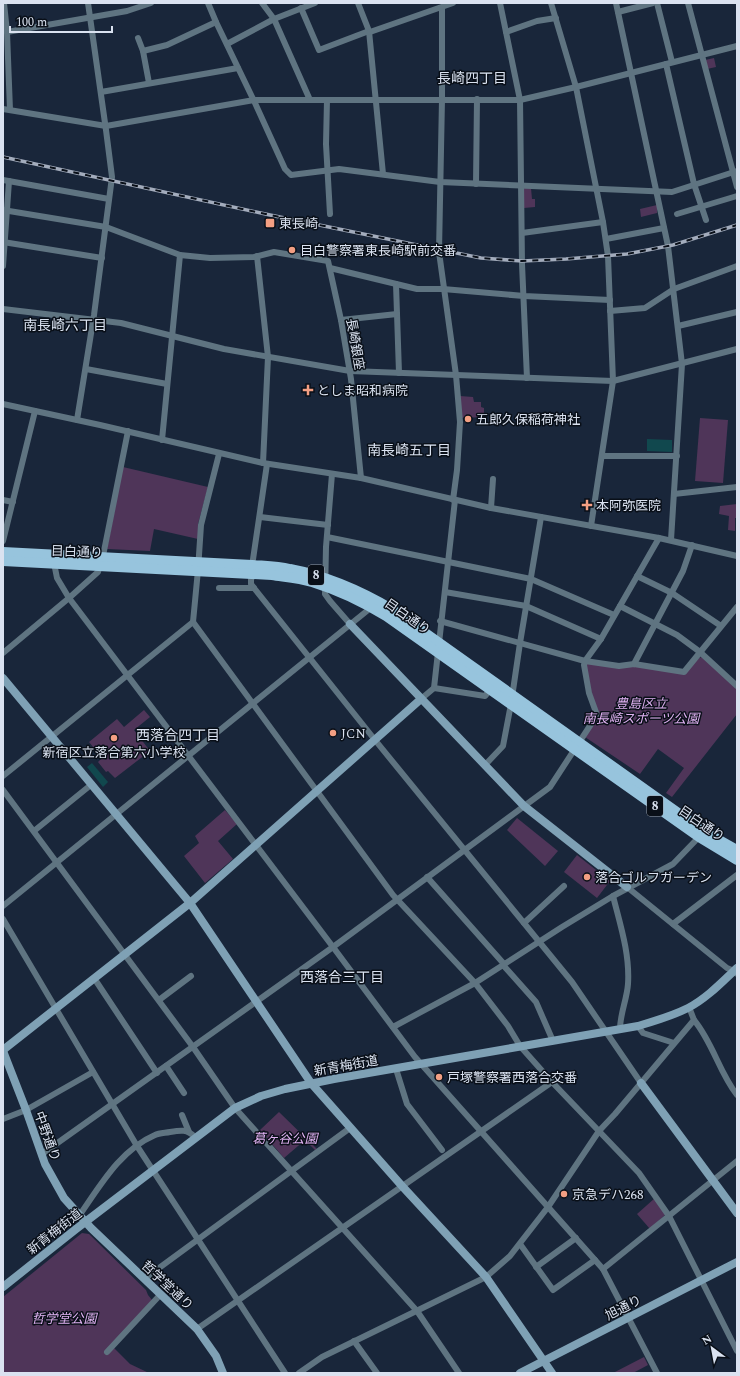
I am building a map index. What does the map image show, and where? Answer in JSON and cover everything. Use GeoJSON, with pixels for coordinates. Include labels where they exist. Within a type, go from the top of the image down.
{"type":"FeatureCollection","features":[{"type":"Feature","properties":{"kind":"main road","name":"目白通り"},"geometry":{"type":"LineString","coordinates":[[3,552],[99,565]]}},
{"type":"Feature","properties":{"kind":"main road","name":"目白通り"},"geometry":{"type":"LineString","coordinates":[[3,561],[99,565],[198,566],[252,569],[311,582],[326,582],[358,600],[375,604],[386,616],[439,649],[577,746],[705,832],[737,850]]}},
{"type":"Feature","properties":{"kind":"main road","name":"目白通り"},"geometry":{"type":"LineString","coordinates":[[439,649],[490,690],[512,700]]}},
{"type":"Feature","properties":{"kind":"main road","name":"目白通り"},"geometry":{"type":"LineString","coordinates":[[577,746],[699,837],[737,860]]}},
{"type":"Feature","properties":{"kind":"street"},"geometry":{"type":"LineString","coordinates":[[4,3],[7,32],[6,110],[106,126],[254,100],[520,100],[737,46]]}},
{"type":"Feature","properties":{"kind":"street"},"geometry":{"type":"LineString","coordinates":[[77,420],[94,320],[112,177],[88,3]]}},
{"type":"Feature","properties":{"kind":"street"},"geometry":{"type":"LineString","coordinates":[[7,32],[127,11],[151,3]]}},
{"type":"Feature","properties":{"kind":"street"},"geometry":{"type":"LineString","coordinates":[[208,3],[285,169],[288,173],[294,175],[327,170],[350,169],[440,182],[672,192],[735,172]]}},
{"type":"Feature","properties":{"kind":"street"},"geometry":{"type":"LineString","coordinates":[[262,3],[274,19],[310,100]]}},
{"type":"Feature","properties":{"kind":"street"},"geometry":{"type":"LineString","coordinates":[[227,44],[274,19],[315,3]]}},
{"type":"Feature","properties":{"kind":"street"},"geometry":{"type":"LineString","coordinates":[[358,3],[369,31],[383,174]]}},
{"type":"Feature","properties":{"kind":"street"},"geometry":{"type":"LineString","coordinates":[[3,1051],[190,903],[434,688],[439,649],[440,621],[448,562],[460,422],[456,375],[439,252],[442,99],[440,9],[435,3]]}},
{"type":"Feature","properties":{"kind":"street"},"geometry":{"type":"LineString","coordinates":[[301,8],[319,50],[369,31],[440,9],[453,3]]}},
{"type":"Feature","properties":{"kind":"street"},"geometry":{"type":"LineString","coordinates":[[500,3],[520,100],[526,378]]}},
{"type":"Feature","properties":{"kind":"street"},"geometry":{"type":"LineString","coordinates":[[551,3],[576,87],[603,222],[608,256],[613,381],[591,526]]}},
{"type":"Feature","properties":{"kind":"street"},"geometry":{"type":"LineString","coordinates":[[616,3],[668,246],[682,364],[671,540]]}},
{"type":"Feature","properties":{"kind":"street"},"geometry":{"type":"LineString","coordinates":[[618,12],[653,3]]}},
{"type":"Feature","properties":{"kind":"street"},"geometry":{"type":"LineString","coordinates":[[657,3],[695,185],[706,220]]}},
{"type":"Feature","properties":{"kind":"street"},"geometry":{"type":"LineString","coordinates":[[688,3],[735,172],[737,186]]}},
{"type":"Feature","properties":{"kind":"street"},"geometry":{"type":"LineString","coordinates":[[506,32],[537,21],[556,18]]}},
{"type":"Feature","properties":{"kind":"street"},"geometry":{"type":"LineString","coordinates":[[143,51],[167,45],[216,22]]}},
{"type":"Feature","properties":{"kind":"street"},"geometry":{"type":"LineString","coordinates":[[138,38],[143,51],[149,84]]}},
{"type":"Feature","properties":{"kind":"street"},"geometry":{"type":"LineString","coordinates":[[101,92],[238,68]]}},
{"type":"Feature","properties":{"kind":"street"},"geometry":{"type":"LineString","coordinates":[[476,184],[477,99]]}},
{"type":"Feature","properties":{"kind":"street"},"geometry":{"type":"LineString","coordinates":[[326,100],[327,170],[330,214]]}},
{"type":"Feature","properties":{"kind":"street"},"geometry":{"type":"LineString","coordinates":[[3,266],[6,181],[109,200]]}},
{"type":"Feature","properties":{"kind":"street"},"geometry":{"type":"LineString","coordinates":[[677,214],[737,196]]}},
{"type":"Feature","properties":{"kind":"street"},"geometry":{"type":"LineString","coordinates":[[5,210],[106,227],[180,255],[210,258],[257,256],[268,357],[265,464],[251,584],[580,993],[604,1032],[641,1084],[737,1213]]}},
{"type":"Feature","properties":{"kind":"street"},"geometry":{"type":"LineString","coordinates":[[522,233],[603,222]]}},
{"type":"Feature","properties":{"kind":"street"},"geometry":{"type":"LineString","coordinates":[[606,239],[664,228]]}},
{"type":"Feature","properties":{"kind":"street"},"geometry":{"type":"LineString","coordinates":[[4,242],[102,258]]}},
{"type":"Feature","properties":{"kind":"street","name":"長崎銀座"},"geometry":{"type":"LineString","coordinates":[[257,256],[274,252],[328,261],[350,371],[361,478]]}},
{"type":"Feature","properties":{"kind":"street"},"geometry":{"type":"LineString","coordinates":[[162,440],[180,255]]}},
{"type":"Feature","properties":{"kind":"street"},"geometry":{"type":"LineString","coordinates":[[610,311],[645,308],[674,289],[737,266]]}},
{"type":"Feature","properties":{"kind":"street"},"geometry":{"type":"LineString","coordinates":[[330,268],[418,289],[443,289],[524,296],[610,300]]}},
{"type":"Feature","properties":{"kind":"street"},"geometry":{"type":"LineString","coordinates":[[396,284],[399,373]]}},
{"type":"Feature","properties":{"kind":"street"},"geometry":{"type":"LineString","coordinates":[[3,309],[121,323],[224,349],[350,371],[613,381],[737,349]]}},
{"type":"Feature","properties":{"kind":"street"},"geometry":{"type":"LineString","coordinates":[[678,326],[737,312]]}},
{"type":"Feature","properties":{"kind":"street"},"geometry":{"type":"LineString","coordinates":[[341,320],[397,314]]}},
{"type":"Feature","properties":{"kind":"street"},"geometry":{"type":"LineString","coordinates":[[86,369],[168,384]]}},
{"type":"Feature","properties":{"kind":"street"},"geometry":{"type":"LineString","coordinates":[[3,404],[128,431],[265,464],[361,478],[491,508],[671,540],[737,556]]}},
{"type":"Feature","properties":{"kind":"street"},"geometry":{"type":"LineString","coordinates":[[3,541],[35,411]]}},
{"type":"Feature","properties":{"kind":"street"},"geometry":{"type":"LineString","coordinates":[[3,653],[69,598],[99,565],[128,431]]}},
{"type":"Feature","properties":{"kind":"street"},"geometry":{"type":"LineString","coordinates":[[219,454],[201,525],[193,622],[397,900],[474,983],[508,1026],[520,1046],[552,1082],[639,1173],[669,1216],[737,1351]]}},
{"type":"Feature","properties":{"kind":"street"},"geometry":{"type":"LineString","coordinates":[[602,456],[677,456]]}},
{"type":"Feature","properties":{"kind":"street"},"geometry":{"type":"LineString","coordinates":[[332,474],[327,538],[326,582],[326,594],[330,601],[350,624],[524,806],[627,887],[726,968],[736,971]]}},
{"type":"Feature","properties":{"kind":"street"},"geometry":{"type":"LineString","coordinates":[[491,508],[493,479]]}},
{"type":"Feature","properties":{"kind":"street"},"geometry":{"type":"LineString","coordinates":[[674,494],[737,487]]}},
{"type":"Feature","properties":{"kind":"street"},"geometry":{"type":"LineString","coordinates":[[3,500],[13,502]]}},
{"type":"Feature","properties":{"kind":"street"},"geometry":{"type":"LineString","coordinates":[[260,517],[328,525]]}},
{"type":"Feature","properties":{"kind":"street"},"geometry":{"type":"LineString","coordinates":[[485,765],[503,746],[512,700],[541,517]]}},
{"type":"Feature","properties":{"kind":"street"},"geometry":{"type":"LineString","coordinates":[[327,538],[531,579],[614,615]]}},
{"type":"Feature","properties":{"kind":"street"},"geometry":{"type":"LineString","coordinates":[[42,1154],[332,947],[550,787],[597,715],[590,693],[584,665],[585,661],[601,639],[659,538]]}},
{"type":"Feature","properties":{"kind":"street"},"geometry":{"type":"LineString","coordinates":[[634,664],[672,593],[687,561],[692,545]]}},
{"type":"Feature","properties":{"kind":"street"},"geometry":{"type":"LineString","coordinates":[[54,563],[57,578],[69,598],[420,1064],[603,1269],[657,1373]]}},
{"type":"Feature","properties":{"kind":"street"},"geometry":{"type":"LineString","coordinates":[[637,576],[672,593],[721,626]]}},
{"type":"Feature","properties":{"kind":"street"},"geometry":{"type":"LineString","coordinates":[[219,588],[254,588]]}},
{"type":"Feature","properties":{"kind":"street"},"geometry":{"type":"LineString","coordinates":[[445,592],[526,606],[601,639]]}},
{"type":"Feature","properties":{"kind":"street"},"geometry":{"type":"LineString","coordinates":[[3,906],[375,604]]}},
{"type":"Feature","properties":{"kind":"street"},"geometry":{"type":"LineString","coordinates":[[620,606],[656,623],[677,636],[700,652],[737,686]]}},
{"type":"Feature","properties":{"kind":"street"},"geometry":{"type":"LineString","coordinates":[[440,621],[585,661],[619,666],[634,664],[684,672],[737,607]]}},
{"type":"Feature","properties":{"kind":"street"},"geometry":{"type":"LineString","coordinates":[[3,776],[193,622]]}},
{"type":"Feature","properties":{"kind":"street"},"geometry":{"type":"LineString","coordinates":[[3,678],[190,903],[310,1083],[486,1277],[552,1373]]}},
{"type":"Feature","properties":{"kind":"street"},"geometry":{"type":"LineString","coordinates":[[434,688],[484,696],[490,690]]}},
{"type":"Feature","properties":{"kind":"street"},"geometry":{"type":"LineString","coordinates":[[34,831],[92,784]]}},
{"type":"Feature","properties":{"kind":"street"},"geometry":{"type":"LineString","coordinates":[[3,790],[159,1000],[235,1108],[416,1311],[459,1373]]}},
{"type":"Feature","properties":{"kind":"street"},"geometry":{"type":"LineString","coordinates":[[393,1027],[474,983],[627,887],[673,864],[699,837]]}},
{"type":"Feature","properties":{"kind":"street"},"geometry":{"type":"LineString","coordinates":[[673,924],[737,875]]}},
{"type":"Feature","properties":{"kind":"street"},"geometry":{"type":"LineString","coordinates":[[427,877],[536,1002],[551,1033],[553,1041]]}},
{"type":"Feature","properties":{"kind":"street"},"geometry":{"type":"LineString","coordinates":[[524,923],[564,886]]}},
{"type":"Feature","properties":{"kind":"street"},"geometry":{"type":"LineString","coordinates":[[613,896],[628,966],[628,985],[620,1029]]}},
{"type":"Feature","properties":{"kind":"street"},"geometry":{"type":"LineString","coordinates":[[3,918],[137,1146],[285,1373]]}},
{"type":"Feature","properties":{"kind":"street","name":"新青梅街道"},"geometry":{"type":"LineString","coordinates":[[3,1287],[82,1219],[153,1170],[192,1135],[235,1108],[262,1096],[310,1083],[638,1026],[673,1015],[689,1007],[708,994],[736,971]]}},
{"type":"Feature","properties":{"kind":"street"},"geometry":{"type":"LineString","coordinates":[[159,1000],[191,976]]}},
{"type":"Feature","properties":{"kind":"street"},"geometry":{"type":"LineString","coordinates":[[94,978],[157,1073]]}},
{"type":"Feature","properties":{"kind":"street"},"geometry":{"type":"LineString","coordinates":[[689,1007],[694,1020],[706,1036],[723,1073],[737,1095]]}},
{"type":"Feature","properties":{"kind":"street"},"geometry":{"type":"LineString","coordinates":[[299,1373],[322,1357],[486,1277],[510,1256],[548,1207],[599,1131],[641,1084],[694,1020]]}},
{"type":"Feature","properties":{"kind":"street"},"geometry":{"type":"LineString","coordinates":[[638,1026],[643,1033],[674,1044]]}},
{"type":"Feature","properties":{"kind":"street","name":"中野通り"},"geometry":{"type":"LineString","coordinates":[[3,1051],[53,1179],[64,1198],[82,1219]]}},
{"type":"Feature","properties":{"kind":"street"},"geometry":{"type":"LineString","coordinates":[[166,1066],[184,1093]]}},
{"type":"Feature","properties":{"kind":"street"},"geometry":{"type":"LineString","coordinates":[[396,1068],[407,1104],[444,1153]]}},
{"type":"Feature","properties":{"kind":"street"},"geometry":{"type":"LineString","coordinates":[[3,1118],[26,1110],[93,1072]]}},
{"type":"Feature","properties":{"kind":"street"},"geometry":{"type":"LineString","coordinates":[[196,1329],[402,1186],[444,1153],[480,1132],[552,1082]]}},
{"type":"Feature","properties":{"kind":"street"},"geometry":{"type":"LineString","coordinates":[[182,1116],[192,1135]]}},
{"type":"Feature","properties":{"kind":"street"},"geometry":{"type":"LineString","coordinates":[[144,1279],[350,1128]]}},
{"type":"Feature","properties":{"kind":"street"},"geometry":{"type":"LineString","coordinates":[[82,1219],[102,1183],[117,1164],[137,1146],[156,1135],[182,1130],[192,1135]]}},
{"type":"Feature","properties":{"kind":"street"},"geometry":{"type":"LineString","coordinates":[[603,1269],[737,1161]]}},
{"type":"Feature","properties":{"kind":"street","name":"哲学堂通り"},"geometry":{"type":"LineString","coordinates":[[82,1219],[196,1329],[216,1356],[223,1373]]}},
{"type":"Feature","properties":{"kind":"street"},"geometry":{"type":"LineString","coordinates":[[536,1267],[576,1238]]}},
{"type":"Feature","properties":{"kind":"street"},"geometry":{"type":"LineString","coordinates":[[520,1244],[553,1290],[595,1260]]}},
{"type":"Feature","properties":{"kind":"street","name":"旭通り"},"geometry":{"type":"LineString","coordinates":[[520,1373],[737,1262]]}},
{"type":"Feature","properties":{"kind":"street"},"geometry":{"type":"LineString","coordinates":[[107,1352],[160,1295]]}},
{"type":"Feature","properties":{"kind":"street"},"geometry":{"type":"LineString","coordinates":[[354,1341],[376,1373]]}},
{"type":"Feature","properties":{"kind":"green space"},"geometry":{"type":"Polygon","coordinates":[[[714,58],[716,67],[707,69],[705,60],[714,58]]]}},
{"type":"Feature","properties":{"kind":"green space"},"geometry":{"type":"Polygon","coordinates":[[[524,188],[531,188],[532,199],[535,199],[535,207],[524,208],[524,188]]]}},
{"type":"Feature","properties":{"kind":"green space"},"geometry":{"type":"Polygon","coordinates":[[[657,205],[657,213],[641,217],[640,209],[657,205]]]}},
{"type":"Feature","properties":{"kind":"green space"},"geometry":{"type":"Polygon","coordinates":[[[460,396],[473,397],[474,402],[481,402],[481,407],[484,408],[484,417],[462,418],[460,396]]]}},
{"type":"Feature","properties":{"kind":"green space"},"geometry":{"type":"Polygon","coordinates":[[[700,418],[728,420],[723,483],[695,481],[700,418]]]}},
{"type":"Feature","properties":{"kind":"green space"},"geometry":{"type":"Polygon","coordinates":[[[123,467],[208,487],[198,524],[198,539],[154,529],[150,551],[107,549],[123,467]]]}},
{"type":"Feature","properties":{"kind":"green space"},"geometry":{"type":"Polygon","coordinates":[[[737,504],[735,531],[728,530],[729,516],[719,514],[720,506],[737,504]]]}},
{"type":"Feature","properties":{"kind":"green space","name":"豊島区立 南長崎スポーツ公園"},"geometry":{"type":"Polygon","coordinates":[[[702,657],[737,688],[737,714],[672,797],[666,793],[684,768],[658,749],[640,774],[585,737],[599,715],[591,691],[586,664],[637,666],[684,674],[699,658],[702,657]]]}},
{"type":"Feature","properties":{"kind":"green space"},"geometry":{"type":"Polygon","coordinates":[[[144,710],[150,717],[134,730],[150,751],[115,778],[108,771],[106,772],[98,762],[102,758],[89,742],[117,719],[124,727],[144,710]]]}},
{"type":"Feature","properties":{"kind":"green space"},"geometry":{"type":"Polygon","coordinates":[[[225,810],[237,824],[218,841],[233,859],[205,883],[184,856],[199,843],[195,836],[225,810]]]}},
{"type":"Feature","properties":{"kind":"green space"},"geometry":{"type":"Polygon","coordinates":[[[517,818],[558,851],[545,866],[507,830],[517,818]]]}},
{"type":"Feature","properties":{"kind":"green space","name":"落合ゴルフガーデン"},"geometry":{"type":"Polygon","coordinates":[[[577,855],[610,881],[597,898],[564,872],[577,855]]]}},
{"type":"Feature","properties":{"kind":"green space","name":"葛ヶ谷公園"},"geometry":{"type":"Polygon","coordinates":[[[279,1112],[317,1149],[315,1150],[305,1140],[284,1158],[260,1130],[279,1112]]]}},
{"type":"Feature","properties":{"kind":"green space"},"geometry":{"type":"Polygon","coordinates":[[[655,1198],[666,1214],[650,1229],[637,1214],[655,1198]]]}},
{"type":"Feature","properties":{"kind":"green space","name":"哲学堂公園"},"geometry":{"type":"Polygon","coordinates":[[[82,1233],[89,1234],[146,1290],[152,1300],[111,1345],[130,1364],[149,1373],[3,1373],[3,1297],[82,1233]]]}},
{"type":"Feature","properties":{"kind":"green space"},"geometry":{"type":"Polygon","coordinates":[[[644,1357],[648,1365],[633,1373],[613,1373],[644,1357]]]}},
{"type":"Feature","properties":{"kind":"shaded area"},"geometry":{"type":"Polygon","coordinates":[[[647,439],[672,440],[672,452],[647,451],[647,439]]]}},
{"type":"Feature","properties":{"kind":"shaded area"},"geometry":{"type":"Polygon","coordinates":[[[92,763],[108,782],[103,787],[87,767],[92,763]]]}},
{"type":"Feature","properties":{"kind":"railway"},"geometry":{"type":"LineString","coordinates":[[3,157],[270,215],[481,258],[522,261],[627,254],[673,245],[737,225]]}},
{"type":"Feature","properties":{"kind":"place","name":"東長崎"},"geometry":{"type":"Point","coordinates":[270,223]}},
{"type":"Feature","properties":{"kind":"place","name":"目白警察署東長崎駅前交番"},"geometry":{"type":"Point","coordinates":[292,250]}},
{"type":"Feature","properties":{"kind":"place","name":"としま昭和病院"},"geometry":{"type":"Point","coordinates":[308,390]}},
{"type":"Feature","properties":{"kind":"place","name":"五郎久保稲荷神社"},"geometry":{"type":"Point","coordinates":[468,419]}},
{"type":"Feature","properties":{"kind":"place","name":"本阿弥医院"},"geometry":{"type":"Point","coordinates":[587,505]}},
{"type":"Feature","properties":{"kind":"place","name":"JCN"},"geometry":{"type":"Point","coordinates":[333,733]}},
{"type":"Feature","properties":{"kind":"place","name":"新宿区立落合第六小学校"},"geometry":{"type":"Point","coordinates":[114,738]}},
{"type":"Feature","properties":{"kind":"place","name":"落合ゴルフガーデン"},"geometry":{"type":"Point","coordinates":[587,877]}},
{"type":"Feature","properties":{"kind":"place","name":"戸塚警察署西落合交番"},"geometry":{"type":"Point","coordinates":[439,1077]}},
{"type":"Feature","properties":{"kind":"place","name":"京急デハ268"},"geometry":{"type":"Point","coordinates":[564,1194]}},
{"type":"Feature","properties":{"kind":"district","name":"長崎四丁目"},"geometry":{"type":"Point","coordinates":[472,78]}},
{"type":"Feature","properties":{"kind":"district","name":"南長崎六丁目"},"geometry":{"type":"Point","coordinates":[65,325]}},
{"type":"Feature","properties":{"kind":"district","name":"南長崎五丁目"},"geometry":{"type":"Point","coordinates":[409,450]}},
{"type":"Feature","properties":{"kind":"district","name":"西落合四丁目"},"geometry":{"type":"Point","coordinates":[178,735]}},
{"type":"Feature","properties":{"kind":"district","name":"西落合三丁目"},"geometry":{"type":"Point","coordinates":[342,977]}}]}
